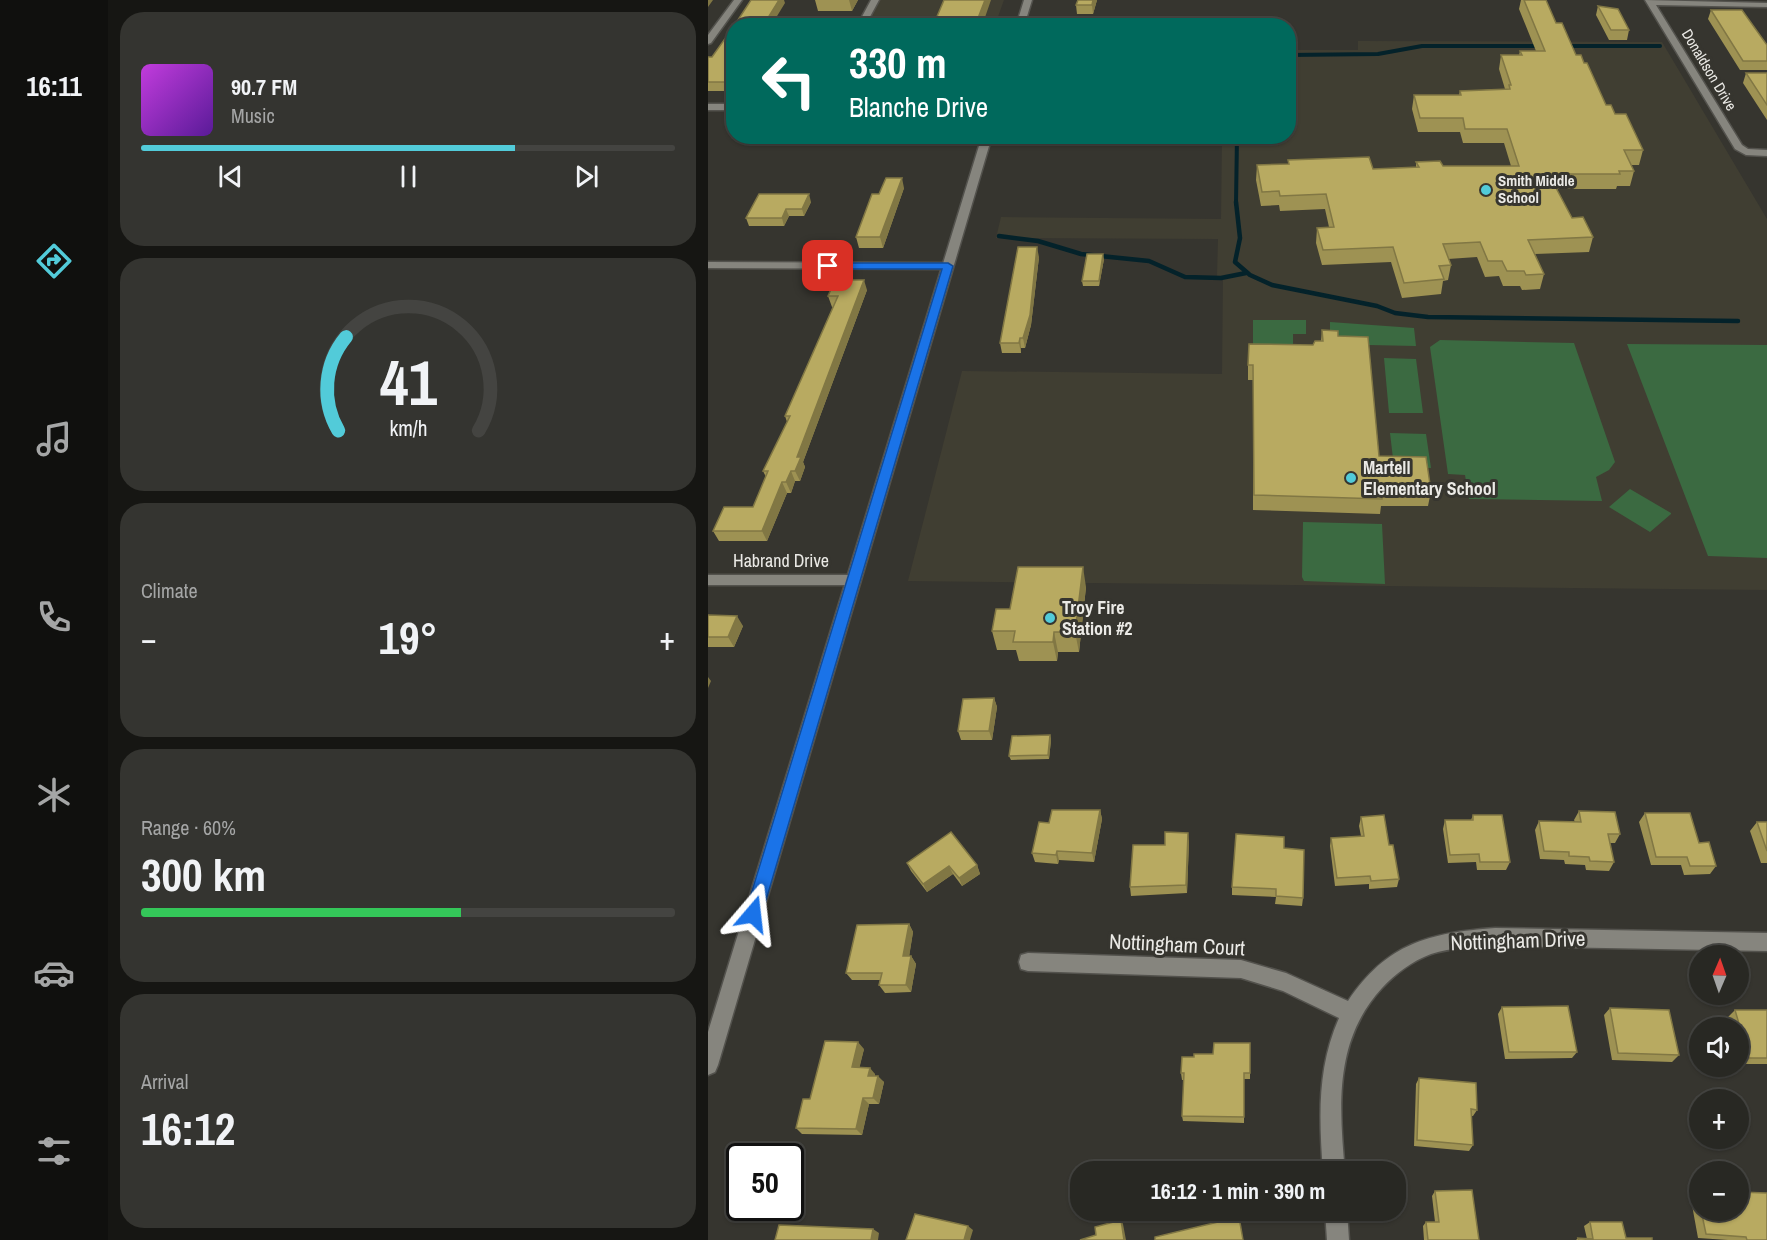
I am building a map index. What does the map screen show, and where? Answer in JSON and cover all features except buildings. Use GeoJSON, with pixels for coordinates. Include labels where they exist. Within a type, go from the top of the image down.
{"type":"FeatureCollection","features":[{"type":"Feature","properties":{"kind":"street"},"geometry":{"type":"LineString","coordinates":[[708,41],[738,0]]}},
{"type":"Feature","properties":{"kind":"street"},"geometry":{"type":"LineString","coordinates":[[865,18],[875,0]]}},
{"type":"Feature","properties":{"kind":"street"},"geometry":{"type":"LineString","coordinates":[[1022,18],[1028,0]]}},
{"type":"Feature","properties":{"kind":"street"},"geometry":{"type":"LineString","coordinates":[[1650,1],[1767,5]]}},
{"type":"Feature","properties":{"kind":"street","name":"Donaldson Drive"},"geometry":{"type":"LineString","coordinates":[[1650,1],[1737,144],[1746,152],[1767,153]]}},
{"type":"Feature","properties":{"kind":"street"},"geometry":{"type":"LineString","coordinates":[[708,107],[726,108]]}},
{"type":"Feature","properties":{"kind":"street"},"geometry":{"type":"LineString","coordinates":[[708,1065],[985,144]]}},
{"type":"Feature","properties":{"kind":"street"},"geometry":{"type":"LineString","coordinates":[[708,266],[948,266]]}},
{"type":"Feature","properties":{"kind":"street","name":"Habrand Drive"},"geometry":{"type":"LineString","coordinates":[[708,580],[853,580]]}},
{"type":"Feature","properties":{"kind":"street","name":"Nottingham Drive"},"geometry":{"type":"LineString","coordinates":[[1333,1161],[1330,1093],[1333,1064],[1351,1013],[1366,989],[1384,970],[1399,959],[1428,947],[1457,939],[1767,942]]}},
{"type":"Feature","properties":{"kind":"street","name":"Nottingham Court"},"geometry":{"type":"LineString","coordinates":[[1028,962],[1241,969],[1286,981],[1351,1013]]}},
{"type":"Feature","properties":{"kind":"street"},"geometry":{"type":"LineString","coordinates":[[1337,1221],[1338,1240]]}},
{"type":"Feature","properties":{"kind":"shaded area"},"geometry":{"type":"Polygon","coordinates":[[[879,0],[1004,0],[998,18],[869,18],[879,0]]]}},
{"type":"Feature","properties":{"kind":"shaded area","name":"Martell Elementary School"},"geometry":{"type":"Polygon","coordinates":[[[1358,41],[1662,42],[1767,219],[1767,590],[908,581],[962,371],[1222,374],[1223,276],[1217,276],[1218,239],[996,238],[1001,217],[1221,219],[1222,144],[1296,144],[1296,50],[1358,50],[1358,41]]]}},
{"type":"Feature","properties":{"kind":"green space"},"geometry":{"type":"Polygon","coordinates":[[[1253,320],[1306,320],[1306,334],[1293,334],[1293,346],[1253,346],[1253,320]]]}},
{"type":"Feature","properties":{"kind":"green space"},"geometry":{"type":"Polygon","coordinates":[[[1330,322],[1414,328],[1416,346],[1369,345],[1363,338],[1330,337],[1330,322]]]}},
{"type":"Feature","properties":{"kind":"green space"},"geometry":{"type":"Polygon","coordinates":[[[1440,340],[1574,343],[1615,462],[1609,470],[1596,477],[1602,501],[1469,499],[1465,475],[1448,474],[1430,347],[1440,340]]]}},
{"type":"Feature","properties":{"kind":"green space"},"geometry":{"type":"Polygon","coordinates":[[[1627,344],[1767,345],[1767,558],[1708,556],[1627,344]]]}},
{"type":"Feature","properties":{"kind":"green space"},"geometry":{"type":"Polygon","coordinates":[[[1384,358],[1416,359],[1423,413],[1389,413],[1384,358]]]}},
{"type":"Feature","properties":{"kind":"green space"},"geometry":{"type":"Polygon","coordinates":[[[1390,433],[1426,434],[1431,468],[1394,467],[1390,433]]]}},
{"type":"Feature","properties":{"kind":"green space"},"geometry":{"type":"Polygon","coordinates":[[[1630,489],[1671,514],[1650,532],[1609,507],[1630,489]]]}},
{"type":"Feature","properties":{"kind":"green space"},"geometry":{"type":"Polygon","coordinates":[[[1303,522],[1382,524],[1385,584],[1304,581],[1302,577],[1303,522]]]}},
{"type":"Feature","properties":{"kind":"waterway"},"geometry":{"type":"LineString","coordinates":[[1296,55],[1378,54],[1422,46],[1542,46]]}},
{"type":"Feature","properties":{"kind":"waterway"},"geometry":{"type":"LineString","coordinates":[[1564,46],[1660,46]]}},
{"type":"Feature","properties":{"kind":"waterway"},"geometry":{"type":"LineString","coordinates":[[1236,202],[1237,144]]}},
{"type":"Feature","properties":{"kind":"waterway"},"geometry":{"type":"LineString","coordinates":[[1236,202],[1240,238],[1235,262],[1250,275],[1272,285],[1377,306],[1395,313],[1428,317],[1738,321]]}},
{"type":"Feature","properties":{"kind":"waterway"},"geometry":{"type":"LineString","coordinates":[[999,236],[1038,241],[1081,254],[1149,261],[1185,277],[1221,278],[1246,273]]}},
{"type":"Feature","properties":{"kind":"place","name":"Smith Middle School"},"geometry":{"type":"Point","coordinates":[1486,190]}},
{"type":"Feature","properties":{"kind":"place","name":"Martell Elementary School"},"geometry":{"type":"Point","coordinates":[1351,478]}},
{"type":"Feature","properties":{"kind":"place","name":"Troy Fire Station #2"},"geometry":{"type":"Point","coordinates":[1050,618]}},
{"type":"Feature","properties":{"kind":"route"},"geometry":{"type":"LineString","coordinates":[[753,914],[948,266],[828,266]]}}]}
